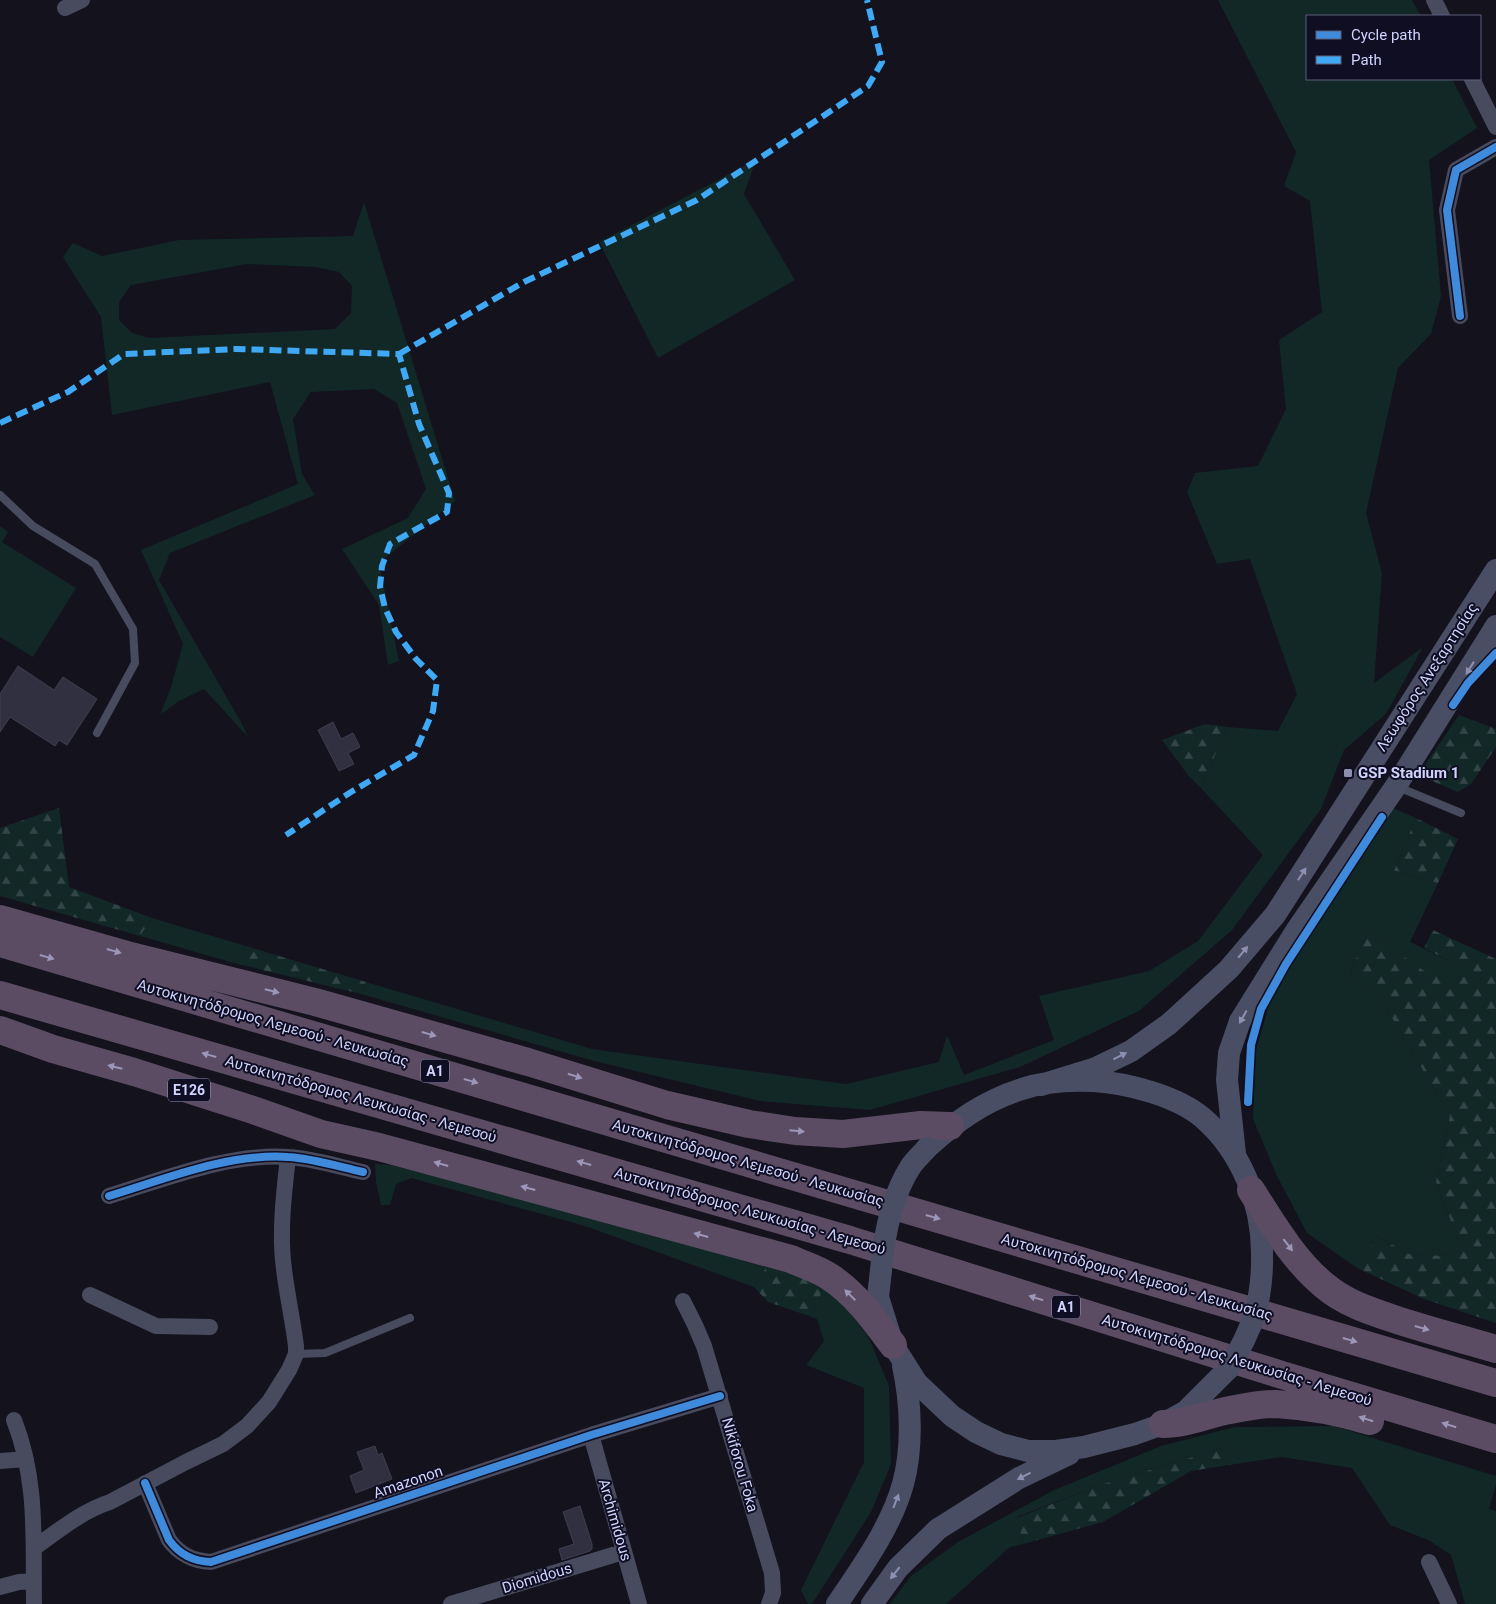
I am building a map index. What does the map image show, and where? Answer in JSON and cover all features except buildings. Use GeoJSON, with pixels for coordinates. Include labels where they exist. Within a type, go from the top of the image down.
{"type":"FeatureCollection","features":[{"type":"Feature","properties":{"kind":"highway"},"geometry":{"type":"LineString","coordinates":[[0,919],[127,955],[315,1002],[528,1062],[666,1105],[748,1124],[795,1131],[843,1134],[920,1125],[950,1126]]}},
{"type":"Feature","properties":{"kind":"highway","name":"Αυτοκινητόδρομος Λεμεσού - Λευκωσίας"},"geometry":{"type":"LineString","coordinates":[[0,943],[1496,1382]]}},
{"type":"Feature","properties":{"kind":"highway","name":"Αυτοκινητόδρομος Λευκωσίας - Λεμεσού"},"geometry":{"type":"LineString","coordinates":[[0,995],[850,1240],[1282,1375],[1496,1439]]}},
{"type":"Feature","properties":{"kind":"highway"},"geometry":{"type":"LineString","coordinates":[[0,1011],[141,1056],[379,1147],[791,1260],[830,1277],[846,1290],[872,1318],[897,1351]]}},
{"type":"Feature","properties":{"kind":"highway","name":"E126"},"geometry":{"type":"LineString","coordinates":[[0,1030],[53,1049],[134,1072],[253,1110],[321,1134],[379,1147]]}},
{"type":"Feature","properties":{"kind":"highway"},"geometry":{"type":"LineString","coordinates":[[1251,1190],[1276,1229],[1310,1273],[1346,1301],[1417,1326],[1496,1349]]}},
{"type":"Feature","properties":{"kind":"highway"},"geometry":{"type":"LineString","coordinates":[[1163,1424],[1176,1424],[1231,1410],[1274,1404],[1340,1412],[1496,1459]]}},
{"type":"Feature","properties":{"kind":"main road","name":"Λεωφόρος Ανεξαρτησίας"},"geometry":{"type":"LineString","coordinates":[[1041,1085],[1096,1068],[1131,1051],[1169,1024],[1229,969],[1275,915],[1496,570]]}},
{"type":"Feature","properties":{"kind":"main road","name":"Λεωφόρος Ανεξαρτησίας"},"geometry":{"type":"LineString","coordinates":[[1235,1154],[1227,1080],[1228,1053],[1240,1021],[1296,931],[1396,786],[1496,626]]}},
{"type":"Feature","properties":{"kind":"main road"},"geometry":{"type":"LineString","coordinates":[[837,1604],[872,1552],[903,1484],[909,1448],[908,1390],[897,1351],[878,1297],[882,1252],[892,1207],[912,1166],[927,1148],[950,1126],[980,1106],[1023,1088],[1066,1080],[1111,1082],[1156,1093],[1202,1117],[1235,1154],[1251,1190],[1259,1217],[1262,1253],[1260,1295],[1254,1320],[1241,1348],[1228,1369],[1186,1411],[1163,1424],[1135,1434],[1084,1447],[1056,1451],[1028,1451],[1001,1444],[976,1432],[952,1416],[917,1383],[897,1351]]}},
{"type":"Feature","properties":{"kind":"main road"},"geometry":{"type":"LineString","coordinates":[[872,1604],[898,1568],[938,1529],[1019,1478],[1084,1447]]}},
{"type":"Feature","properties":{"kind":"street"},"geometry":{"type":"LineString","coordinates":[[65,8],[82,0]]}},
{"type":"Feature","properties":{"kind":"street"},"geometry":{"type":"LineString","coordinates":[[1434,0],[1442,15]]}},
{"type":"Feature","properties":{"kind":"street"},"geometry":{"type":"LineString","coordinates":[[1472,80],[1496,127]]}},
{"type":"Feature","properties":{"kind":"street"},"geometry":{"type":"LineString","coordinates":[[1460,316],[1447,210],[1456,170],[1496,147]]}},
{"type":"Feature","properties":{"kind":"street"},"geometry":{"type":"LineString","coordinates":[[109,1196],[242,1158],[288,1157],[363,1172]]}},
{"type":"Feature","properties":{"kind":"street"},"geometry":{"type":"LineString","coordinates":[[34,1548],[97,1506],[110,1502],[223,1444],[257,1416],[289,1370],[296,1354],[283,1255],[284,1188],[288,1157]]}},
{"type":"Feature","properties":{"kind":"street"},"geometry":{"type":"LineString","coordinates":[[90,1295],[156,1326],[210,1327]]}},
{"type":"Feature","properties":{"kind":"street","name":"Nikiforou Foka"},"geometry":{"type":"LineString","coordinates":[[683,1301],[704,1346],[772,1573],[773,1594],[769,1604]]}},
{"type":"Feature","properties":{"kind":"street","name":"Amazonon"},"geometry":{"type":"LineString","coordinates":[[145,1483],[169,1540],[175,1548],[191,1559],[211,1562],[591,1435],[720,1396]]}},
{"type":"Feature","properties":{"kind":"street"},"geometry":{"type":"LineString","coordinates":[[14,1420],[26,1459],[33,1496],[34,1604]]}},
{"type":"Feature","properties":{"kind":"street","name":"Archimidous"},"geometry":{"type":"LineString","coordinates":[[591,1435],[639,1604]]}},
{"type":"Feature","properties":{"kind":"street"},"geometry":{"type":"LineString","coordinates":[[0,1461],[26,1459]]}},
{"type":"Feature","properties":{"kind":"street","name":"Diomidous"},"geometry":{"type":"LineString","coordinates":[[451,1604],[624,1552]]}},
{"type":"Feature","properties":{"kind":"street"},"geometry":{"type":"LineString","coordinates":[[1429,1562],[1449,1604]]}},
{"type":"Feature","properties":{"kind":"street"},"geometry":{"type":"LineString","coordinates":[[0,1587],[34,1580]]}},
{"type":"Feature","properties":{"kind":"lane"},"geometry":{"type":"LineString","coordinates":[[0,495],[33,526],[94,564],[133,629],[135,663],[97,733]]}},
{"type":"Feature","properties":{"kind":"lane"},"geometry":{"type":"LineString","coordinates":[[1396,786],[1461,813]]}},
{"type":"Feature","properties":{"kind":"lane"},"geometry":{"type":"LineString","coordinates":[[296,1354],[325,1353],[410,1318]]}},
{"type":"Feature","properties":{"kind":"green space"},"geometry":{"type":"Polygon","coordinates":[[[1218,0],[1412,0],[1420,15],[1306,15],[1306,80],[1453,80],[1477,128],[1429,160],[1441,296],[1431,334],[1398,368],[1366,513],[1382,573],[1374,683],[1423,647],[1386,714],[1344,750],[1321,809],[1232,930],[1139,1011],[1020,1067],[870,1110],[760,1101],[594,1061],[361,994],[366,982],[592,1049],[846,1084],[939,1062],[947,1035],[964,1075],[1054,1040],[1039,996],[1149,971],[1198,941],[1263,855],[1201,788],[1227,727],[1278,731],[1297,694],[1250,559],[1217,564],[1187,492],[1195,473],[1258,466],[1286,409],[1279,340],[1322,312],[1310,201],[1284,186],[1296,152],[1218,0]]]}},
{"type":"Feature","properties":{"kind":"green space"},"geometry":{"type":"Polygon","coordinates":[[[756,160],[744,194],[795,280],[658,358],[599,242],[756,160]]]}},
{"type":"Feature","properties":{"kind":"green space"},"geometry":{"type":"Polygon","coordinates":[[[364,202],[455,501],[379,563],[399,661],[388,665],[379,605],[342,549],[408,518],[426,489],[397,403],[374,389],[311,392],[293,419],[302,474],[315,495],[170,553],[159,580],[248,737],[204,689],[179,701],[160,715],[171,687],[183,644],[141,550],[298,484],[270,382],[112,415],[101,317],[63,257],[73,243],[102,256],[179,240],[353,236],[364,202]],[[247,264],[131,285],[119,302],[119,320],[132,333],[149,338],[335,329],[351,313],[352,286],[339,272],[316,267],[247,264]]]}},
{"type":"Feature","properties":{"kind":"green space"},"geometry":{"type":"Polygon","coordinates":[[[0,526],[8,532],[2,542],[76,588],[33,657],[0,637],[0,526]]]}},
{"type":"Feature","properties":{"kind":"green space"},"geometry":{"type":"Polygon","coordinates":[[[1459,715],[1496,729],[1496,747],[1471,784],[1458,792],[1418,775],[1459,715]]]}},
{"type":"Feature","properties":{"kind":"green space"},"geometry":{"type":"Polygon","coordinates":[[[1205,724],[1227,727],[1201,788],[1188,775],[1162,740],[1205,724]]]}},
{"type":"Feature","properties":{"kind":"green space"},"geometry":{"type":"Polygon","coordinates":[[[59,808],[69,887],[152,918],[140,936],[0,896],[0,828],[59,808]]]}},
{"type":"Feature","properties":{"kind":"green space"},"geometry":{"type":"Polygon","coordinates":[[[1393,808],[1416,818],[1394,871],[1438,883],[1410,942],[1487,979],[1427,974],[1368,931],[1350,973],[1376,991],[1450,1116],[1436,1182],[1459,1242],[1445,1256],[1409,1254],[1377,1236],[1357,1268],[1307,1233],[1277,1176],[1253,1119],[1256,1050],[1273,992],[1393,808]]]}},
{"type":"Feature","properties":{"kind":"green space"},"geometry":{"type":"Polygon","coordinates":[[[1416,818],[1458,839],[1438,883],[1394,871],[1416,818]]]}},
{"type":"Feature","properties":{"kind":"green space"},"geometry":{"type":"Polygon","coordinates":[[[152,918],[246,946],[234,963],[140,936],[152,918]]]}},
{"type":"Feature","properties":{"kind":"green space"},"geometry":{"type":"Polygon","coordinates":[[[1433,930],[1496,959],[1496,1323],[1424,1299],[1357,1268],[1377,1236],[1409,1254],[1445,1256],[1459,1242],[1436,1182],[1450,1116],[1376,991],[1350,973],[1368,931],[1427,973],[1485,979],[1424,948],[1433,930]]]}},
{"type":"Feature","properties":{"kind":"green space"},"geometry":{"type":"Polygon","coordinates":[[[246,946],[366,982],[361,994],[234,963],[246,946]]]}},
{"type":"Feature","properties":{"kind":"green space"},"geometry":{"type":"Polygon","coordinates":[[[375,1164],[392,1165],[770,1261],[754,1287],[585,1226],[411,1178],[396,1184],[390,1205],[381,1205],[376,1182],[375,1164]]]}},
{"type":"Feature","properties":{"kind":"green space"},"geometry":{"type":"Polygon","coordinates":[[[770,1261],[823,1284],[818,1307],[809,1316],[768,1302],[754,1287],[770,1261]]]}},
{"type":"Feature","properties":{"kind":"green space"},"geometry":{"type":"Polygon","coordinates":[[[823,1284],[834,1292],[868,1336],[889,1386],[891,1464],[871,1512],[812,1604],[808,1604],[801,1590],[864,1462],[864,1388],[806,1365],[824,1341],[817,1319],[809,1316],[818,1307],[823,1284]]]}},
{"type":"Feature","properties":{"kind":"green space"},"geometry":{"type":"Polygon","coordinates":[[[1334,1426],[1496,1476],[1496,1484],[1489,1509],[1496,1511],[1496,1604],[1465,1604],[1451,1555],[1428,1540],[1390,1525],[1352,1468],[1282,1457],[1242,1463],[1229,1446],[1097,1486],[1017,1517],[1023,1544],[1010,1547],[946,1604],[890,1604],[911,1576],[958,1542],[1052,1491],[1161,1446],[1235,1427],[1334,1426]]]}},
{"type":"Feature","properties":{"kind":"green space"},"geometry":{"type":"Polygon","coordinates":[[[1229,1446],[1242,1463],[1191,1471],[1103,1522],[1023,1544],[1017,1518],[1097,1486],[1229,1446]]]}},
{"type":"Feature","properties":{"kind":"marked path"},"geometry":{"type":"LineString","coordinates":[[399,354],[524,282],[697,200],[868,86],[882,62],[867,0]]}},
{"type":"Feature","properties":{"kind":"marked path"},"geometry":{"type":"LineString","coordinates":[[0,423],[68,392],[124,354],[236,349],[399,354],[419,424],[449,493],[447,512],[390,544],[382,566],[380,587],[385,608],[396,632],[416,659],[437,680],[433,711],[414,755],[351,792],[286,835]]}},
{"type":"Feature","properties":{"kind":"cycle path"},"geometry":{"type":"LineString","coordinates":[[1460,316],[1447,210],[1456,170],[1496,147]]}},
{"type":"Feature","properties":{"kind":"cycle path"},"geometry":{"type":"LineString","coordinates":[[1453,705],[1468,683],[1496,653]]}},
{"type":"Feature","properties":{"kind":"cycle path"},"geometry":{"type":"LineString","coordinates":[[1248,1102],[1251,1045],[1261,1009],[1286,964],[1382,817]]}},
{"type":"Feature","properties":{"kind":"cycle path"},"geometry":{"type":"LineString","coordinates":[[109,1196],[174,1175],[243,1159],[288,1157],[306,1159],[363,1172]]}},
{"type":"Feature","properties":{"kind":"cycle path"},"geometry":{"type":"LineString","coordinates":[[145,1483],[169,1540],[173,1545],[187,1556],[211,1562],[591,1435],[720,1396]]}},
{"type":"Feature","properties":{"kind":"place","name":"GSP Stadium 1"},"geometry":{"type":"Point","coordinates":[1348,773]}}]}
